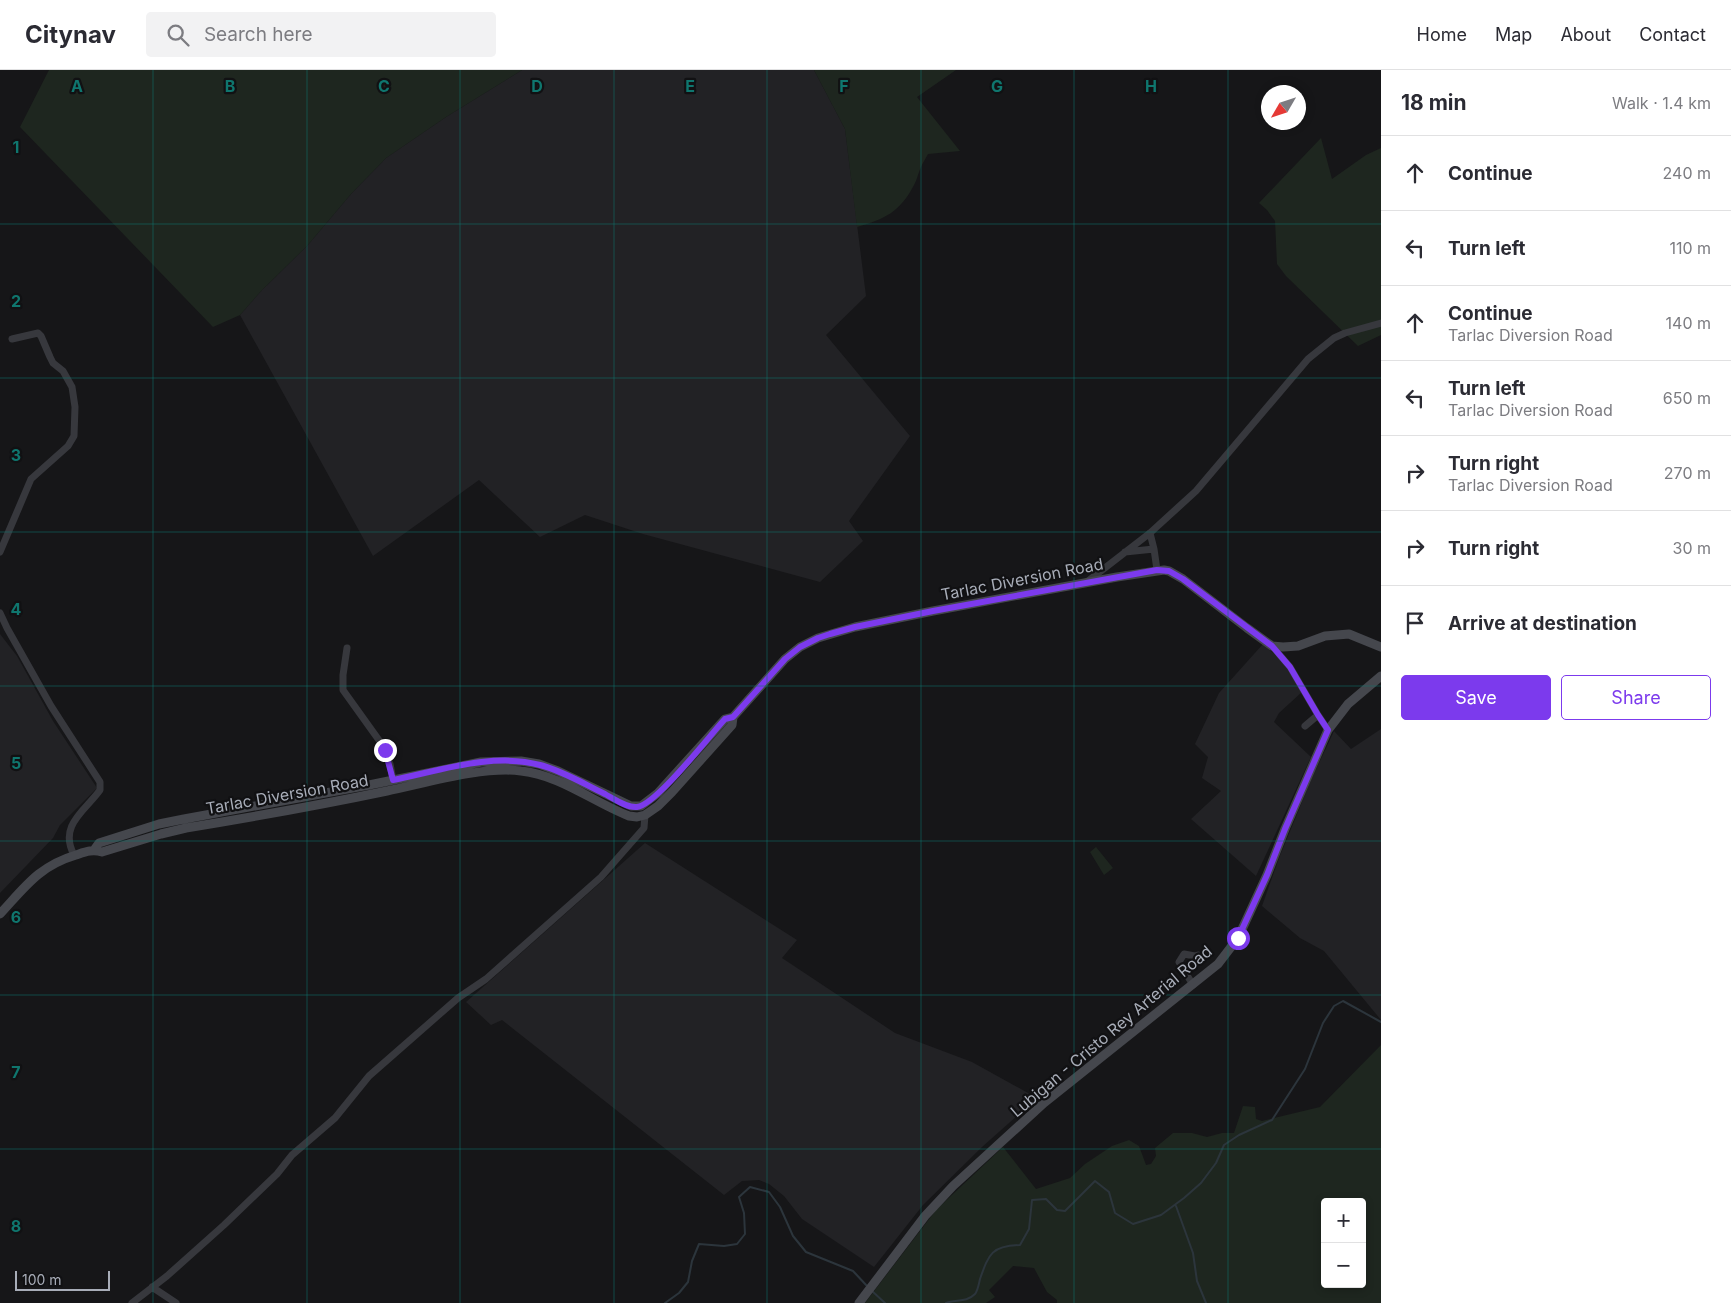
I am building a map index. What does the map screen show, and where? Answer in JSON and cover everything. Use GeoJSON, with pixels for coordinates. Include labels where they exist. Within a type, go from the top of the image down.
{"type":"FeatureCollection","features":[{"type":"Feature","properties":{"kind":"main road","name":"Tarlac Diversion Road"},"geometry":{"type":"LineString","coordinates":[[0,914],[46,867],[74,855],[94,850],[102,852],[186,828],[482,772],[505,770],[537,774],[554,780],[629,816],[637,817],[725,719],[733,717],[785,659],[800,647],[818,638],[855,627],[1157,570],[1169,571],[1183,579],[1272,646]]}},
{"type":"Feature","properties":{"kind":"main road"},"geometry":{"type":"LineString","coordinates":[[1272,646],[1298,646],[1325,636],[1349,634],[1381,647]]}},
{"type":"Feature","properties":{"kind":"main road","name":"Lubigan - Cristo Rey Arterial Road"},"geometry":{"type":"LineString","coordinates":[[859,1303],[925,1216],[953,1186],[1044,1103],[1218,964],[1238,938],[1267,875],[1328,730],[1348,704],[1381,676]]}},
{"type":"Feature","properties":{"kind":"main road","name":"Tarlac Diversion Road"},"geometry":{"type":"LineString","coordinates":[[94,850],[99,843],[159,824],[481,762],[521,761],[539,764],[643,810]]}},
{"type":"Feature","properties":{"kind":"street"},"geometry":{"type":"LineString","coordinates":[[1087,582],[1150,534],[1196,491],[1308,359],[1334,338],[1381,323]]}},
{"type":"Feature","properties":{"kind":"street"},"geometry":{"type":"LineString","coordinates":[[0,552],[31,479],[68,446],[74,436],[75,407],[72,387],[63,371],[53,363],[42,336],[38,333],[12,339]]}},
{"type":"Feature","properties":{"kind":"street"},"geometry":{"type":"LineString","coordinates":[[1150,534],[1157,570]]}},
{"type":"Feature","properties":{"kind":"street"},"geometry":{"type":"LineString","coordinates":[[1125,552],[1154,549]]}},
{"type":"Feature","properties":{"kind":"street"},"geometry":{"type":"LineString","coordinates":[[0,613],[51,706],[100,782],[100,790],[79,813],[71,827],[71,850],[74,855]]}},
{"type":"Feature","properties":{"kind":"street"},"geometry":{"type":"LineString","coordinates":[[1272,646],[1298,679],[1328,730]]}},
{"type":"Feature","properties":{"kind":"street"},"geometry":{"type":"LineString","coordinates":[[348,648],[343,675],[343,690],[381,743],[390,764],[393,780]]}},
{"type":"Feature","properties":{"kind":"street"},"geometry":{"type":"LineString","coordinates":[[1305,726],[1318,715]]}},
{"type":"Feature","properties":{"kind":"street"},"geometry":{"type":"LineString","coordinates":[[132,1303],[224,1225],[277,1174],[292,1155],[335,1118],[369,1076],[458,998],[486,979],[594,883],[644,828],[643,810]]}},
{"type":"Feature","properties":{"kind":"street"},"geometry":{"type":"LineString","coordinates":[[1193,985],[1179,962],[1184,954],[1198,955]]}},
{"type":"Feature","properties":{"kind":"street"},"geometry":{"type":"LineString","coordinates":[[152,1287],[176,1303]]}},
{"type":"Feature","properties":{"kind":"shaded area"},"geometry":{"type":"Polygon","coordinates":[[[49,70],[522,70],[446,117],[386,158],[351,194],[307,246],[262,290],[240,315],[213,327],[20,127],[49,70]]]}},
{"type":"Feature","properties":{"kind":"shaded area"},"geometry":{"type":"Polygon","coordinates":[[[522,70],[814,70],[845,129],[866,296],[826,335],[910,436],[849,521],[863,541],[820,582],[643,534],[585,515],[540,537],[479,480],[373,556],[240,315],[262,290],[307,246],[351,194],[386,158],[446,117],[522,70]]]}},
{"type":"Feature","properties":{"kind":"shaded area"},"geometry":{"type":"Polygon","coordinates":[[[814,70],[956,70],[917,97],[960,151],[928,154],[914,185],[903,202],[884,217],[857,227],[845,129],[814,70]]]}},
{"type":"Feature","properties":{"kind":"shaded area"},"geometry":{"type":"Polygon","coordinates":[[[1321,138],[1332,179],[1366,155],[1381,148],[1381,335],[1358,346],[1286,276],[1277,264],[1275,221],[1259,203],[1321,138]]]}},
{"type":"Feature","properties":{"kind":"shaded area"},"geometry":{"type":"Polygon","coordinates":[[[0,634],[17,656],[53,721],[97,788],[60,825],[53,838],[0,893],[0,634]]]}},
{"type":"Feature","properties":{"kind":"shaded area"},"geometry":{"type":"Polygon","coordinates":[[[1263,644],[1285,664],[1302,692],[1279,713],[1274,722],[1311,757],[1256,876],[1191,819],[1221,791],[1202,778],[1208,757],[1195,744],[1219,693],[1263,644]]]}},
{"type":"Feature","properties":{"kind":"shaded area"},"geometry":{"type":"Polygon","coordinates":[[[1381,729],[1381,1020],[1324,951],[1300,938],[1262,906],[1279,858],[1311,780],[1334,731],[1351,749],[1381,729]]]}},
{"type":"Feature","properties":{"kind":"shaded area"},"geometry":{"type":"Polygon","coordinates":[[[645,843],[797,940],[782,958],[895,1033],[972,1062],[1037,1098],[982,1147],[923,1205],[874,1267],[802,1219],[784,1196],[769,1184],[759,1180],[742,1181],[724,1195],[502,1020],[491,1025],[466,1002],[645,843]]]}},
{"type":"Feature","properties":{"kind":"shaded area"},"geometry":{"type":"Polygon","coordinates":[[[1096,847],[1113,868],[1104,875],[1090,852],[1096,847]]]}},
{"type":"Feature","properties":{"kind":"shaded area"},"geometry":{"type":"Polygon","coordinates":[[[1381,1045],[1381,1303],[1057,1303],[1057,1300],[1047,1292],[1034,1268],[1013,1266],[989,1290],[995,1297],[986,1303],[865,1303],[936,1210],[1003,1147],[1036,1189],[1070,1178],[1085,1164],[1112,1146],[1129,1140],[1139,1146],[1146,1165],[1151,1164],[1156,1156],[1155,1148],[1173,1133],[1192,1133],[1207,1137],[1222,1133],[1234,1133],[1243,1106],[1255,1107],[1256,1119],[1262,1121],[1320,1107],[1381,1045]]]}},
{"type":"Feature","properties":{"kind":"waterway"},"geometry":{"type":"LineString","coordinates":[[946,1303],[972,1297],[976,1292],[989,1257],[997,1249],[1020,1245],[1029,1229],[1032,1200],[1046,1199],[1057,1210],[1065,1211],[1095,1181],[1109,1192],[1115,1213],[1133,1224],[1161,1215],[1201,1183],[1216,1163],[1224,1145],[1239,1135],[1272,1120],[1305,1069],[1323,1023],[1334,1006],[1343,1001],[1381,1022]]}},
{"type":"Feature","properties":{"kind":"waterway"},"geometry":{"type":"LineString","coordinates":[[665,1303],[679,1293],[688,1282],[692,1261],[699,1244],[724,1246],[737,1244],[745,1234],[744,1213],[739,1197],[750,1187],[769,1192],[780,1207],[793,1236],[806,1252],[853,1271],[867,1286]]}},
{"type":"Feature","properties":{"kind":"waterway"},"geometry":{"type":"LineString","coordinates":[[1176,1206],[1193,1253],[1197,1281],[1206,1303]]}},
{"type":"Feature","properties":{"kind":"waterway"},"geometry":{"type":"LineString","coordinates":[[872,1291],[885,1303]]}},
{"type":"Feature","properties":{"kind":"route"},"geometry":{"type":"LineString","coordinates":[[385,750],[393,780],[481,762],[521,761],[539,764],[558,771],[624,804],[636,807],[641,806],[666,786],[725,719],[733,717],[785,659],[800,647],[818,638],[855,627],[933,611],[1157,570],[1169,571],[1183,579],[1272,646],[1298,679],[1328,730],[1267,875],[1238,938]]}}]}
